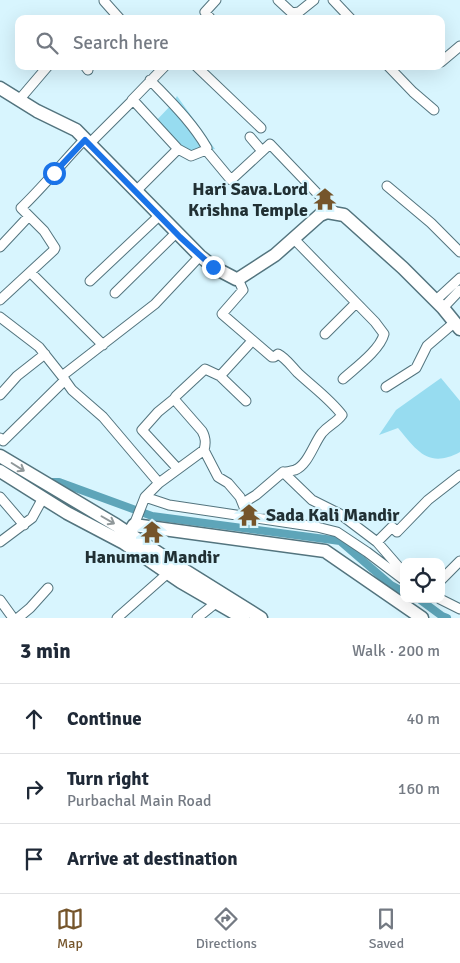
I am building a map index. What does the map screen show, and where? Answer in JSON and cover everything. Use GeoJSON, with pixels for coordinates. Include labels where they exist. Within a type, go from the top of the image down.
{"type":"FeatureCollection","features":[{"type":"Feature","properties":{"kind":"street"},"geometry":{"type":"LineString","coordinates":[[208,15],[205,12],[216,0]]}},
{"type":"Feature","properties":{"kind":"street"},"geometry":{"type":"LineString","coordinates":[[278,0],[292,13],[299,12],[314,0]]}},
{"type":"Feature","properties":{"kind":"street"},"geometry":{"type":"LineString","coordinates":[[333,0],[347,15]]}},
{"type":"Feature","properties":{"kind":"street"},"geometry":{"type":"LineString","coordinates":[[104,1],[116,15]]}},
{"type":"Feature","properties":{"kind":"street"},"geometry":{"type":"LineString","coordinates":[[445,59],[460,46]]}},
{"type":"Feature","properties":{"kind":"street"},"geometry":{"type":"LineString","coordinates":[[19,100],[45,70]]}},
{"type":"Feature","properties":{"kind":"street"},"geometry":{"type":"LineString","coordinates":[[0,300],[31,273],[55,248],[44,231],[21,208],[42,188],[68,157],[132,100],[161,70]]}},
{"type":"Feature","properties":{"kind":"street"},"geometry":{"type":"LineString","coordinates":[[200,70],[260,128]]}},
{"type":"Feature","properties":{"kind":"street"},"geometry":{"type":"LineString","coordinates":[[392,70],[434,110]]}},
{"type":"Feature","properties":{"kind":"street"},"geometry":{"type":"LineString","coordinates":[[150,80],[184,115],[200,135],[207,148],[206,150],[230,180],[270,144],[336,213]]}},
{"type":"Feature","properties":{"kind":"street"},"geometry":{"type":"LineString","coordinates":[[0,88],[44,115],[71,127],[200,256],[215,268],[238,279],[243,290],[222,314],[272,357],[278,354],[282,356],[329,400],[342,415],[336,423],[329,426],[322,434],[305,461],[296,470],[283,472],[256,495],[242,503]]}},
{"type":"Feature","properties":{"kind":"street"},"geometry":{"type":"LineString","coordinates":[[132,100],[135,100],[178,149],[191,156],[206,150]]}},
{"type":"Feature","properties":{"kind":"street"},"geometry":{"type":"LineString","coordinates":[[250,137],[262,151]]}},
{"type":"Feature","properties":{"kind":"street"},"geometry":{"type":"LineString","coordinates":[[136,191],[178,149]]}},
{"type":"Feature","properties":{"kind":"street"},"geometry":{"type":"LineString","coordinates":[[387,186],[431,223],[460,252]]}},
{"type":"Feature","properties":{"kind":"street"},"geometry":{"type":"LineString","coordinates":[[238,279],[270,259],[294,240],[320,215],[327,212],[344,215],[439,304],[459,327],[427,346],[416,368],[386,387]]}},
{"type":"Feature","properties":{"kind":"street"},"geometry":{"type":"LineString","coordinates":[[90,280],[160,215]]}},
{"type":"Feature","properties":{"kind":"street"},"geometry":{"type":"LineString","coordinates":[[0,247],[29,216]]}},
{"type":"Feature","properties":{"kind":"street"},"geometry":{"type":"LineString","coordinates":[[115,293],[176,233]]}},
{"type":"Feature","properties":{"kind":"street"},"geometry":{"type":"LineString","coordinates":[[294,240],[384,334],[377,347],[343,379]]}},
{"type":"Feature","properties":{"kind":"street"},"geometry":{"type":"LineString","coordinates":[[0,438],[3,441],[64,378],[155,304],[200,256]]}},
{"type":"Feature","properties":{"kind":"street"},"geometry":{"type":"LineString","coordinates":[[31,273],[103,345]]}},
{"type":"Feature","properties":{"kind":"street"},"geometry":{"type":"LineString","coordinates":[[439,304],[460,278]]}},
{"type":"Feature","properties":{"kind":"street"},"geometry":{"type":"LineString","coordinates":[[439,304],[460,290]]}},
{"type":"Feature","properties":{"kind":"street"},"geometry":{"type":"LineString","coordinates":[[325,334],[356,303]]}},
{"type":"Feature","properties":{"kind":"street"},"geometry":{"type":"LineString","coordinates":[[0,317],[39,347],[72,390],[103,417],[159,483]]}},
{"type":"Feature","properties":{"kind":"street"},"geometry":{"type":"LineString","coordinates":[[220,376],[252,341]]}},
{"type":"Feature","properties":{"kind":"street"},"geometry":{"type":"LineString","coordinates":[[0,395],[17,376],[45,354]]}},
{"type":"Feature","properties":{"kind":"street"},"geometry":{"type":"LineString","coordinates":[[178,469],[142,430],[158,412],[205,369],[220,376],[246,401]]}},
{"type":"Feature","properties":{"kind":"street"},"geometry":{"type":"LineString","coordinates":[[133,528],[145,497],[159,483],[204,450],[206,444],[202,431],[174,399]]}},
{"type":"Feature","properties":{"kind":"street"},"geometry":{"type":"LineString","coordinates":[[204,450],[218,477],[228,483],[240,497],[248,517]]}},
{"type":"Feature","properties":{"kind":"street"},"geometry":{"type":"LineString","coordinates":[[0,456],[66,496],[133,528],[224,609],[243,618]]}},
{"type":"Feature","properties":{"kind":"street"},"geometry":{"type":"LineString","coordinates":[[0,471],[67,513],[124,543],[168,573],[198,585],[261,618]]}},
{"type":"Feature","properties":{"kind":"street"},"geometry":{"type":"LineString","coordinates":[[283,472],[312,500],[340,514],[377,542],[400,568]]}},
{"type":"Feature","properties":{"kind":"street"},"geometry":{"type":"LineString","coordinates":[[377,542],[392,527],[397,532],[428,500],[460,475]]}},
{"type":"Feature","properties":{"kind":"street"},"geometry":{"type":"LineString","coordinates":[[145,497],[169,505],[291,522],[337,532],[368,552],[400,577]]}},
{"type":"Feature","properties":{"kind":"street"},"geometry":{"type":"LineString","coordinates":[[0,498],[24,525]]}},
{"type":"Feature","properties":{"kind":"street"},"geometry":{"type":"LineString","coordinates":[[0,542],[32,518],[43,498]]}},
{"type":"Feature","properties":{"kind":"street"},"geometry":{"type":"LineString","coordinates":[[133,528],[325,551],[422,618]]}},
{"type":"Feature","properties":{"kind":"street"},"geometry":{"type":"LineString","coordinates":[[445,576],[460,561]]}},
{"type":"Feature","properties":{"kind":"street"},"geometry":{"type":"LineString","coordinates":[[117,618],[168,573]]}},
{"type":"Feature","properties":{"kind":"street"},"geometry":{"type":"LineString","coordinates":[[18,618],[48,588]]}},
{"type":"Feature","properties":{"kind":"street"},"geometry":{"type":"LineString","coordinates":[[0,600],[13,618]]}},
{"type":"Feature","properties":{"kind":"street"},"geometry":{"type":"LineString","coordinates":[[445,602],[460,609]]}},
{"type":"Feature","properties":{"kind":"street"},"geometry":{"type":"LineString","coordinates":[[197,618],[224,609]]}},
{"type":"Feature","properties":{"kind":"shaded area"},"geometry":{"type":"Polygon","coordinates":[[[177,96],[215,149],[182,155],[154,123],[177,96]]]}},
{"type":"Feature","properties":{"kind":"shaded area"},"geometry":{"type":"Polygon","coordinates":[[[441,378],[460,401],[460,452],[440,459],[432,458],[424,455],[411,444],[398,428],[379,435],[396,410],[441,378]]]}},
{"type":"Feature","properties":{"kind":"waterway"},"geometry":{"type":"LineString","coordinates":[[47,482],[59,482],[152,516],[340,541],[391,585],[400,590]]}},
{"type":"Feature","properties":{"kind":"waterway"},"geometry":{"type":"LineString","coordinates":[[424,603],[447,618]]}},
{"type":"Feature","properties":{"kind":"place","name":"Hari Sava.Lord Krishna Temple"},"geometry":{"type":"Point","coordinates":[325,199]}},
{"type":"Feature","properties":{"kind":"place","name":"Sada Kali Mandir"},"geometry":{"type":"Point","coordinates":[249,515]}},
{"type":"Feature","properties":{"kind":"place","name":"Hanuman Mandir"},"geometry":{"type":"Point","coordinates":[152,532]}},
{"type":"Feature","properties":{"kind":"route"},"geometry":{"type":"LineString","coordinates":[[54,173],[85,140],[149,203],[180,237],[213,267]]}}]}
